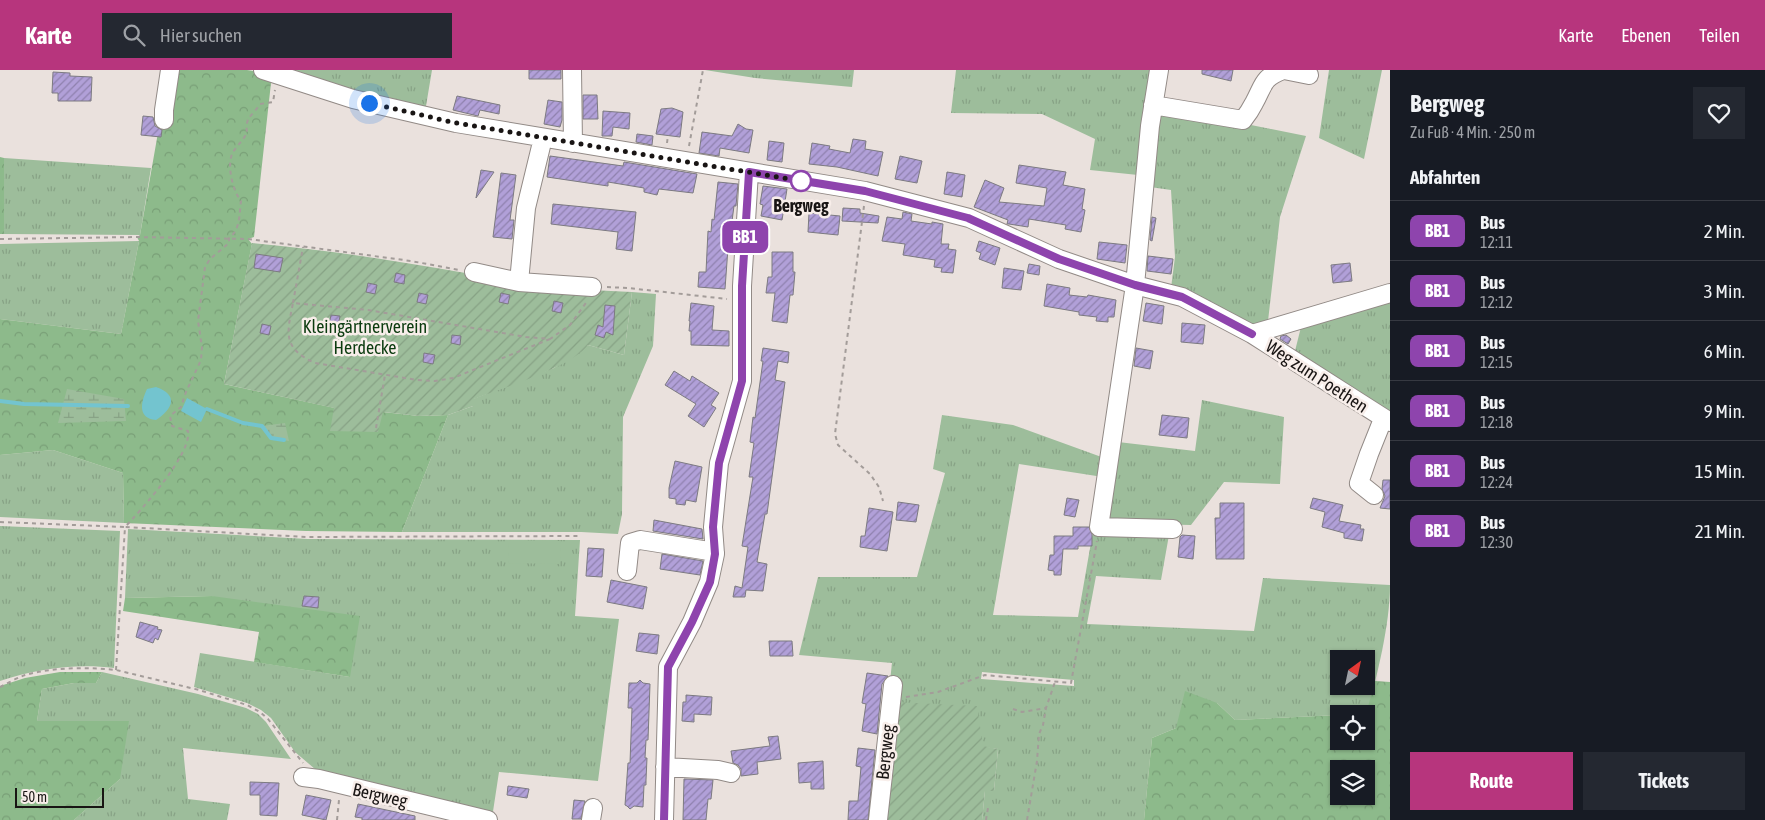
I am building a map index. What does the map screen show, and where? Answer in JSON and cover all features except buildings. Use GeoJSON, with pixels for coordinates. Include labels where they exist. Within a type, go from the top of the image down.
{"type":"FeatureCollection","features":[{"type":"Feature","properties":{"kind":"street"},"geometry":{"type":"LineString","coordinates":[[164,120],[170,70]]}},
{"type":"Feature","properties":{"kind":"street"},"geometry":{"type":"LineString","coordinates":[[572,70],[573,143]]}},
{"type":"Feature","properties":{"kind":"street"},"geometry":{"type":"LineString","coordinates":[[1159,70],[1135,285],[1099,527],[1173,529]]}},
{"type":"Feature","properties":{"kind":"street"},"geometry":{"type":"LineString","coordinates":[[1154,105],[1243,120],[1261,86],[1273,74],[1284,70],[1309,75]]}},
{"type":"Feature","properties":{"kind":"street","name":"Weg zum Poethen"},"geometry":{"type":"LineString","coordinates":[[270,72],[353,99],[456,123],[865,191],[968,218],[1059,259],[1135,285],[1182,297],[1252,334],[1386,420]]}},
{"type":"Feature","properties":{"kind":"street"},"geometry":{"type":"LineString","coordinates":[[519,282],[526,208],[543,138]]}},
{"type":"Feature","properties":{"kind":"street"},"geometry":{"type":"LineString","coordinates":[[664,820],[668,667],[692,622],[710,582],[715,552],[713,527],[719,463],[742,381],[742,300],[749,172]]}},
{"type":"Feature","properties":{"kind":"street"},"geometry":{"type":"LineString","coordinates":[[474,272],[519,282],[592,287]]}},
{"type":"Feature","properties":{"kind":"street"},"geometry":{"type":"LineString","coordinates":[[1252,334],[1390,293]]}},
{"type":"Feature","properties":{"kind":"street"},"geometry":{"type":"LineString","coordinates":[[1374,496],[1360,483],[1368,454],[1386,420]]}},
{"type":"Feature","properties":{"kind":"street"},"geometry":{"type":"LineString","coordinates":[[627,570],[630,544],[640,540],[715,552]]}},
{"type":"Feature","properties":{"kind":"street","name":"Bergweg"},"geometry":{"type":"LineString","coordinates":[[878,820],[892,692]]}},
{"type":"Feature","properties":{"kind":"street"},"geometry":{"type":"LineString","coordinates":[[665,767],[718,770],[731,773]]}},
{"type":"Feature","properties":{"kind":"street","name":"Bergweg"},"geometry":{"type":"LineString","coordinates":[[310,778],[488,820]]}},
{"type":"Feature","properties":{"kind":"path"},"geometry":{"type":"LineString","coordinates":[[686,161],[703,70]]}},
{"type":"Feature","properties":{"kind":"path"},"geometry":{"type":"LineString","coordinates":[[116,670],[124,527],[141,511],[166,478],[185,445],[188,432],[172,426],[170,416],[181,407],[200,360],[202,347],[198,321],[206,267],[210,259],[229,243],[229,238],[234,234],[240,221],[241,201],[236,195],[232,184],[232,156],[247,133],[246,122],[248,119],[260,104],[272,102],[270,72]]}},
{"type":"Feature","properties":{"kind":"path"},"geometry":{"type":"LineString","coordinates":[[667,143],[668,136]]}},
{"type":"Feature","properties":{"kind":"path"},"geometry":{"type":"LineString","coordinates":[[865,191],[836,434],[838,446],[870,474],[880,487],[883,501]]}},
{"type":"Feature","properties":{"kind":"path"},"geometry":{"type":"LineString","coordinates":[[0,239],[248,239],[474,272]]}},
{"type":"Feature","properties":{"kind":"path"},"geometry":{"type":"LineString","coordinates":[[303,247],[287,332],[290,342],[306,359],[315,363],[418,380],[435,381],[453,378],[550,339],[561,333],[577,316],[589,298],[592,287],[628,288],[742,300]]}},
{"type":"Feature","properties":{"kind":"path"},"geometry":{"type":"LineString","coordinates":[[293,303],[368,310],[526,337],[550,339]]}},
{"type":"Feature","properties":{"kind":"path"},"geometry":{"type":"LineString","coordinates":[[376,428],[385,375]]}},
{"type":"Feature","properties":{"kind":"path"},"geometry":{"type":"LineString","coordinates":[[0,522],[306,536],[580,536]]}},
{"type":"Feature","properties":{"kind":"path"},"geometry":{"type":"LineString","coordinates":[[892,692],[938,692],[984,675],[1070,683],[1099,527]]}},
{"type":"Feature","properties":{"kind":"path"},"geometry":{"type":"LineString","coordinates":[[0,686],[25,675],[60,669],[102,668],[199,690],[247,705],[260,712],[268,719],[295,754],[310,778]]}},
{"type":"Feature","properties":{"kind":"path"},"geometry":{"type":"LineString","coordinates":[[1027,820],[1037,761],[1039,734],[1055,682]]}},
{"type":"Feature","properties":{"kind":"path"},"geometry":{"type":"LineString","coordinates":[[1013,709],[1022,712],[1046,708]]}},
{"type":"Feature","properties":{"kind":"path"},"geometry":{"type":"LineString","coordinates":[[337,820],[341,785]]}},
{"type":"Feature","properties":{"kind":"path"},"geometry":{"type":"LineString","coordinates":[[986,820],[988,808]]}},
{"type":"Feature","properties":{"kind":"green space"},"geometry":{"type":"Polygon","coordinates":[[[169,70],[247,70],[272,74],[254,237],[248,239],[252,244],[224,384],[335,408],[331,431],[383,412],[419,416],[448,415],[402,532],[306,531],[124,523],[123,473],[53,450],[0,455],[0,319],[121,334],[139,241],[137,237],[140,235],[169,70]]]}},
{"type":"Feature","properties":{"kind":"green space"},"geometry":{"type":"Polygon","coordinates":[[[283,70],[432,70],[425,112],[283,70]]]}},
{"type":"Feature","properties":{"kind":"green space"},"geometry":{"type":"Polygon","coordinates":[[[705,70],[854,70],[852,87],[755,78],[705,70]]]}},
{"type":"Feature","properties":{"kind":"green space"},"geometry":{"type":"Polygon","coordinates":[[[956,70],[1150,70],[1147,104],[1306,136],[1280,217],[1268,321],[1250,326],[1171,288],[1175,257],[1171,190],[1143,186],[1138,175],[1090,170],[1095,139],[1042,114],[951,113],[956,70]]]}},
{"type":"Feature","properties":{"kind":"green space"},"geometry":{"type":"Polygon","coordinates":[[[1329,70],[1382,70],[1364,159],[1319,138],[1329,70]]]}},
{"type":"Feature","properties":{"kind":"green space"},"geometry":{"type":"Polygon","coordinates":[[[0,157],[4,158],[4,234],[0,234],[0,157]]]}},
{"type":"Feature","properties":{"kind":"green space"},"geometry":{"type":"Polygon","coordinates":[[[4,158],[151,168],[140,235],[4,234],[4,158]]]}},
{"type":"Feature","properties":{"kind":"green space"},"geometry":{"type":"Polygon","coordinates":[[[139,241],[121,334],[0,319],[0,244],[139,241]]]}},
{"type":"Feature","properties":{"kind":"green space","name":"Kleingärtnerverein Herdecke"},"geometry":{"type":"Polygon","coordinates":[[[252,243],[352,255],[494,278],[604,291],[632,292],[624,355],[588,345],[580,353],[552,369],[474,399],[473,406],[448,415],[419,416],[383,412],[378,432],[330,431],[334,408],[224,384],[252,243]]]}},
{"type":"Feature","properties":{"kind":"green space"},"geometry":{"type":"Polygon","coordinates":[[[632,292],[656,294],[653,346],[623,417],[622,514],[618,534],[581,532],[402,532],[448,415],[473,406],[473,399],[554,368],[588,345],[624,355],[632,292]]]}},
{"type":"Feature","properties":{"kind":"green space"},"geometry":{"type":"Polygon","coordinates":[[[1390,298],[1390,415],[1294,355],[1302,323],[1390,298]]]}},
{"type":"Feature","properties":{"kind":"green space"},"geometry":{"type":"Polygon","coordinates":[[[67,389],[124,399],[126,421],[58,423],[67,389]]]}},
{"type":"Feature","properties":{"kind":"green space"},"geometry":{"type":"Polygon","coordinates":[[[1202,400],[1284,417],[1280,484],[1224,482],[1191,525],[1103,523],[1118,442],[1195,451],[1202,400]]]}},
{"type":"Feature","properties":{"kind":"green space"},"geometry":{"type":"Polygon","coordinates":[[[942,415],[1013,425],[1107,459],[1103,477],[1019,464],[993,615],[1078,617],[1093,531],[1169,535],[1161,580],[1096,576],[1087,624],[1254,631],[1263,578],[1390,585],[1388,617],[1375,683],[1375,650],[1330,650],[1330,695],[1372,695],[1369,705],[1330,705],[1330,715],[1235,720],[1217,703],[1176,728],[1152,738],[1144,820],[982,820],[985,791],[994,791],[998,749],[983,747],[895,702],[890,681],[892,663],[799,655],[818,577],[917,577],[945,473],[933,469],[942,415]],[[982,672],[981,679],[1074,686],[1074,680],[982,672]]]}},
{"type":"Feature","properties":{"kind":"green space"},"geometry":{"type":"Polygon","coordinates":[[[285,423],[289,441],[271,438],[262,426],[285,423]]]}},
{"type":"Feature","properties":{"kind":"green space"},"geometry":{"type":"Polygon","coordinates":[[[53,450],[123,473],[124,523],[0,517],[0,455],[53,450]]]}},
{"type":"Feature","properties":{"kind":"green space"},"geometry":{"type":"Polygon","coordinates":[[[0,526],[120,531],[114,668],[85,666],[56,668],[0,681],[0,526]]]}},
{"type":"Feature","properties":{"kind":"green space"},"geometry":{"type":"Polygon","coordinates":[[[128,529],[308,539],[580,540],[575,616],[619,619],[598,781],[499,772],[492,818],[322,775],[295,752],[271,718],[261,710],[247,703],[194,687],[200,653],[350,677],[212,596],[125,598],[128,529]]]}},
{"type":"Feature","properties":{"kind":"green space"},"geometry":{"type":"Polygon","coordinates":[[[509,540],[561,541],[560,564],[508,563],[509,540]]]}},
{"type":"Feature","properties":{"kind":"green space"},"geometry":{"type":"Polygon","coordinates":[[[212,596],[360,616],[350,677],[254,662],[259,632],[123,611],[125,598],[212,596]]]}},
{"type":"Feature","properties":{"kind":"green space"},"geometry":{"type":"Polygon","coordinates":[[[60,672],[102,672],[96,683],[74,683],[42,689],[37,721],[129,721],[120,779],[74,820],[0,820],[0,686],[25,678],[60,672]]]}},
{"type":"Feature","properties":{"kind":"green space"},"geometry":{"type":"Polygon","coordinates":[[[102,672],[198,694],[246,708],[258,714],[266,722],[291,759],[183,748],[188,799],[230,804],[227,820],[74,820],[120,779],[37,721],[42,689],[74,683],[96,683],[102,672]]]}},
{"type":"Feature","properties":{"kind":"green space"},"geometry":{"type":"Polygon","coordinates":[[[1375,681],[1390,682],[1390,820],[1144,820],[1152,738],[1176,728],[1185,691],[1217,703],[1235,720],[1330,715],[1330,750],[1375,750],[1375,705],[1368,705],[1371,695],[1375,695],[1375,681]]]}},
{"type":"Feature","properties":{"kind":"green space"},"geometry":{"type":"Polygon","coordinates":[[[895,702],[977,706],[983,746],[998,749],[994,791],[985,791],[982,820],[882,820],[895,702]]]}},
{"type":"Feature","properties":{"kind":"water"},"geometry":{"type":"Polygon","coordinates":[[[156,387],[168,394],[171,402],[170,407],[156,420],[150,419],[143,413],[142,404],[147,389],[156,387]]]}},
{"type":"Feature","properties":{"kind":"water"},"geometry":{"type":"Polygon","coordinates":[[[187,398],[207,409],[201,422],[181,411],[187,398]]]}},
{"type":"Feature","properties":{"kind":"waterway"},"geometry":{"type":"LineString","coordinates":[[0,401],[24,404],[128,406]]}},
{"type":"Feature","properties":{"kind":"waterway"},"geometry":{"type":"LineString","coordinates":[[207,409],[243,423],[262,426],[271,438],[284,440]]}},
{"type":"Feature","properties":{"kind":"bus line","name":"BB1"},"geometry":{"type":"LineString","coordinates":[[664,820],[668,667],[692,622],[710,582],[715,554],[713,527],[719,463],[742,381],[742,286],[749,172],[865,191],[968,218],[1059,259],[1135,285],[1182,297],[1252,334]]}},
{"type":"Feature","properties":{"kind":"place","name":"Bergweg"},"geometry":{"type":"Point","coordinates":[801,181]}},
{"type":"Feature","properties":{"kind":"route"},"geometry":{"type":"LineString","coordinates":[[369,103],[456,123],[801,181]]}}]}
